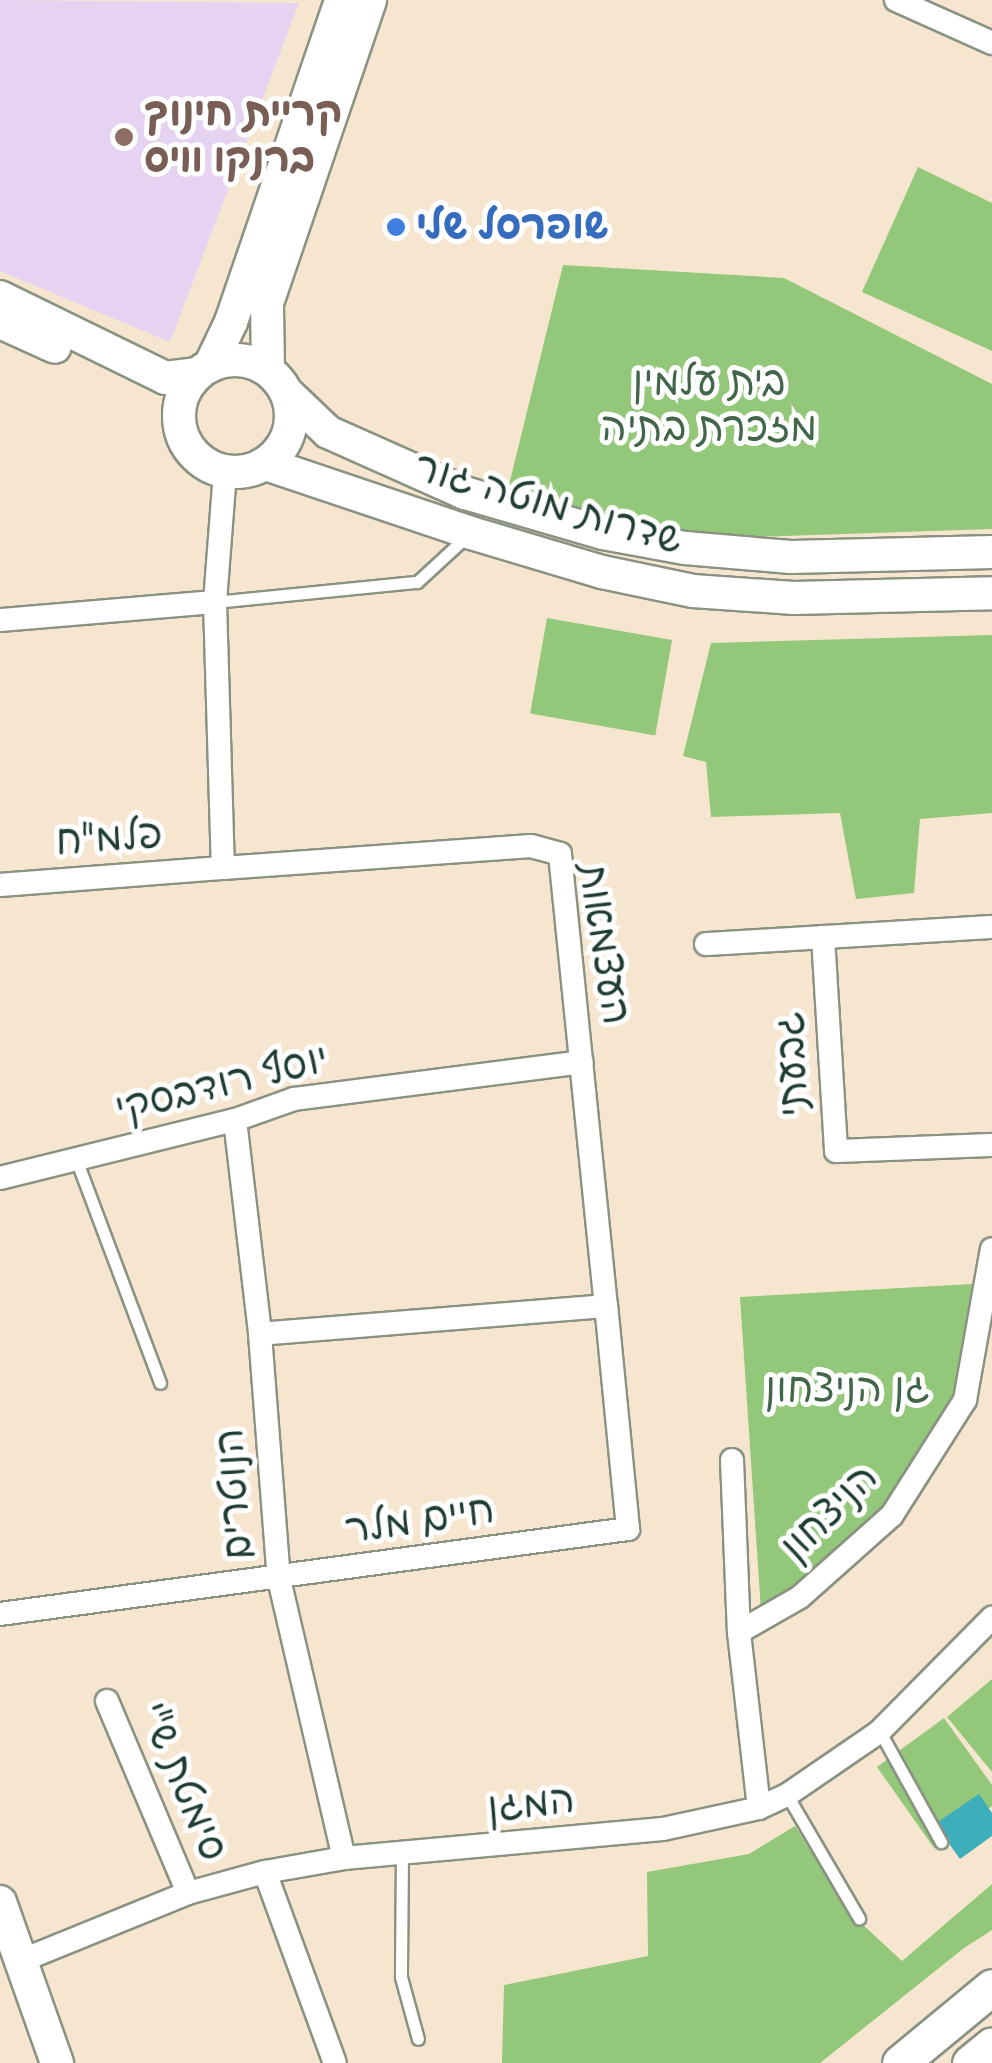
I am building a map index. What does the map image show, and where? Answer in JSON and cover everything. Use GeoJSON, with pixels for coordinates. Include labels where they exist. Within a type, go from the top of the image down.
{"type":"FeatureCollection","features":[{"type":"Feature","properties":{"kind":"main road"},"geometry":{"type":"LineString","coordinates":[[900,2063],[992,1987]]}},
{"type":"Feature","properties":{"kind":"main road"},"geometry":{"type":"LineString","coordinates":[[970,2063],[992,2045]]}},
{"type":"Feature","properties":{"kind":"street"},"geometry":{"type":"LineString","coordinates":[[180,422],[181,400],[204,370],[230,322],[341,0]]}},
{"type":"Feature","properties":{"kind":"street"},"geometry":{"type":"LineString","coordinates":[[0,322],[160,399],[180,422],[194,455],[225,472],[239,473],[266,464],[289,432],[277,381],[267,303],[370,0]]}},
{"type":"Feature","properties":{"kind":"street"},"geometry":{"type":"LineString","coordinates":[[896,0],[992,43]]}},
{"type":"Feature","properties":{"kind":"street"},"geometry":{"type":"LineString","coordinates":[[0,297],[164,378],[240,360],[277,381]]}},
{"type":"Feature","properties":{"kind":"street","name":"שדרות מוטה גור"},"geometry":{"type":"LineString","coordinates":[[277,381],[328,432],[345,440],[465,492],[604,534],[685,548],[791,557],[992,552]]}},
{"type":"Feature","properties":{"kind":"street","name":"שדרות מוטה גור"},"geometry":{"type":"LineString","coordinates":[[266,464],[602,572],[694,591],[794,598],[992,592]]}},
{"type":"Feature","properties":{"kind":"street"},"geometry":{"type":"LineString","coordinates":[[223,868],[215,602],[225,472]]}},
{"type":"Feature","properties":{"kind":"street"},"geometry":{"type":"LineString","coordinates":[[0,620],[215,602]]}},
{"type":"Feature","properties":{"kind":"street","name":"העצמאות"},"geometry":{"type":"LineString","coordinates":[[223,868],[531,846],[560,854],[606,1306]]}},
{"type":"Feature","properties":{"kind":"street","name":"פלמ\"ח"},"geometry":{"type":"LineString","coordinates":[[0,885],[223,868]]}},
{"type":"Feature","properties":{"kind":"street"},"geometry":{"type":"LineString","coordinates":[[706,944],[992,927]]}},
{"type":"Feature","properties":{"kind":"street","name":"גבעתי"},"geometry":{"type":"LineString","coordinates":[[824,937],[836,1151],[992,1144]]}},
{"type":"Feature","properties":{"kind":"street","name":"יוסף רודבסקי"},"geometry":{"type":"LineString","coordinates":[[0,1178],[235,1120],[294,1098],[582,1062]]}},
{"type":"Feature","properties":{"kind":"street","name":"הנוטרים"},"geometry":{"type":"LineString","coordinates":[[235,1120],[260,1334],[279,1579],[344,1858]]}},
{"type":"Feature","properties":{"kind":"street","name":"הניצחון"},"geometry":{"type":"LineString","coordinates":[[739,1632],[800,1597],[892,1515],[964,1400],[992,1249]]}},
{"type":"Feature","properties":{"kind":"street"},"geometry":{"type":"LineString","coordinates":[[260,1334],[606,1306]]}},
{"type":"Feature","properties":{"kind":"street","name":"חיים מלר"},"geometry":{"type":"LineString","coordinates":[[0,1614],[279,1579],[628,1528],[606,1306]]}},
{"type":"Feature","properties":{"kind":"street","name":"הניצחון"},"geometry":{"type":"LineString","coordinates":[[732,1460],[739,1632],[760,1808]]}},
{"type":"Feature","properties":{"kind":"street","name":"המגן"},"geometry":{"type":"LineString","coordinates":[[23,1960],[188,1893],[265,1872],[344,1858],[663,1828],[760,1808],[787,1795],[879,1732],[992,1618]]}},
{"type":"Feature","properties":{"kind":"street","name":"סימטת ש\"י"},"geometry":{"type":"LineString","coordinates":[[108,1701],[188,1893]]}},
{"type":"Feature","properties":{"kind":"street"},"geometry":{"type":"LineString","coordinates":[[265,1872],[335,2063]]}},
{"type":"Feature","properties":{"kind":"street"},"geometry":{"type":"LineString","coordinates":[[0,1902],[56,2063]]}},
{"type":"Feature","properties":{"kind":"lane"},"geometry":{"type":"LineString","coordinates":[[215,602],[418,582],[471,533]]}},
{"type":"Feature","properties":{"kind":"lane"},"geometry":{"type":"LineString","coordinates":[[76,1159],[160,1383]]}},
{"type":"Feature","properties":{"kind":"lane"},"geometry":{"type":"LineString","coordinates":[[879,1732],[940,1842]]}},
{"type":"Feature","properties":{"kind":"lane"},"geometry":{"type":"LineString","coordinates":[[787,1795],[859,1918]]}},
{"type":"Feature","properties":{"kind":"lane"},"geometry":{"type":"LineString","coordinates":[[402,1854],[401,1978],[418,2039]]}},
{"type":"Feature","properties":{"kind":"shaded area","name":"קריית חינוך ברנקו וויס"},"geometry":{"type":"Polygon","coordinates":[[[0,0],[299,3],[170,342],[0,271],[0,0]]]}},
{"type":"Feature","properties":{"kind":"green space"},"geometry":{"type":"Polygon","coordinates":[[[918,167],[992,203],[992,351],[862,292],[918,167]]]}},
{"type":"Feature","properties":{"kind":"green space","name":"בית עלמין מזכרת בתיה"},"geometry":{"type":"Polygon","coordinates":[[[563,265],[784,278],[992,384],[992,529],[693,539],[508,489],[563,265]]]}},
{"type":"Feature","properties":{"kind":"green space"},"geometry":{"type":"Polygon","coordinates":[[[547,618],[672,640],[655,736],[530,714],[547,618]]]}},
{"type":"Feature","properties":{"kind":"green space"},"geometry":{"type":"Polygon","coordinates":[[[992,635],[992,813],[920,819],[914,893],[856,899],[840,813],[711,817],[706,762],[683,756],[711,643],[992,635]]]}},
{"type":"Feature","properties":{"kind":"green space","name":"גן הניצחון"},"geometry":{"type":"Polygon","coordinates":[[[972,1284],[960,1394],[888,1513],[797,1594],[761,1611],[740,1297],[972,1284]]]}},
{"type":"Feature","properties":{"kind":"green space"},"geometry":{"type":"Polygon","coordinates":[[[992,1679],[992,1772],[947,1717],[992,1679]]]}},
{"type":"Feature","properties":{"kind":"green space"},"geometry":{"type":"Polygon","coordinates":[[[944,1718],[992,1785],[992,1806],[934,1848],[877,1767],[944,1718]]]}},
{"type":"Feature","properties":{"kind":"green space"},"geometry":{"type":"Polygon","coordinates":[[[795,1826],[849,1912],[902,1961],[992,1884],[992,1930],[820,2063],[502,2063],[504,1985],[648,1956],[647,1872],[749,1854],[795,1826]]]}},
{"type":"Feature","properties":{"kind":"water"},"geometry":{"type":"Polygon","coordinates":[[[979,1794],[992,1813],[992,1836],[960,1859],[935,1824],[979,1794]]]}},
{"type":"Feature","properties":{"kind":"place","name":"קריית חינוך ברנקו וויס"},"geometry":{"type":"Point","coordinates":[124,137]}},
{"type":"Feature","properties":{"kind":"place","name":"שופרסל שלי"},"geometry":{"type":"Point","coordinates":[396,227]}}]}
